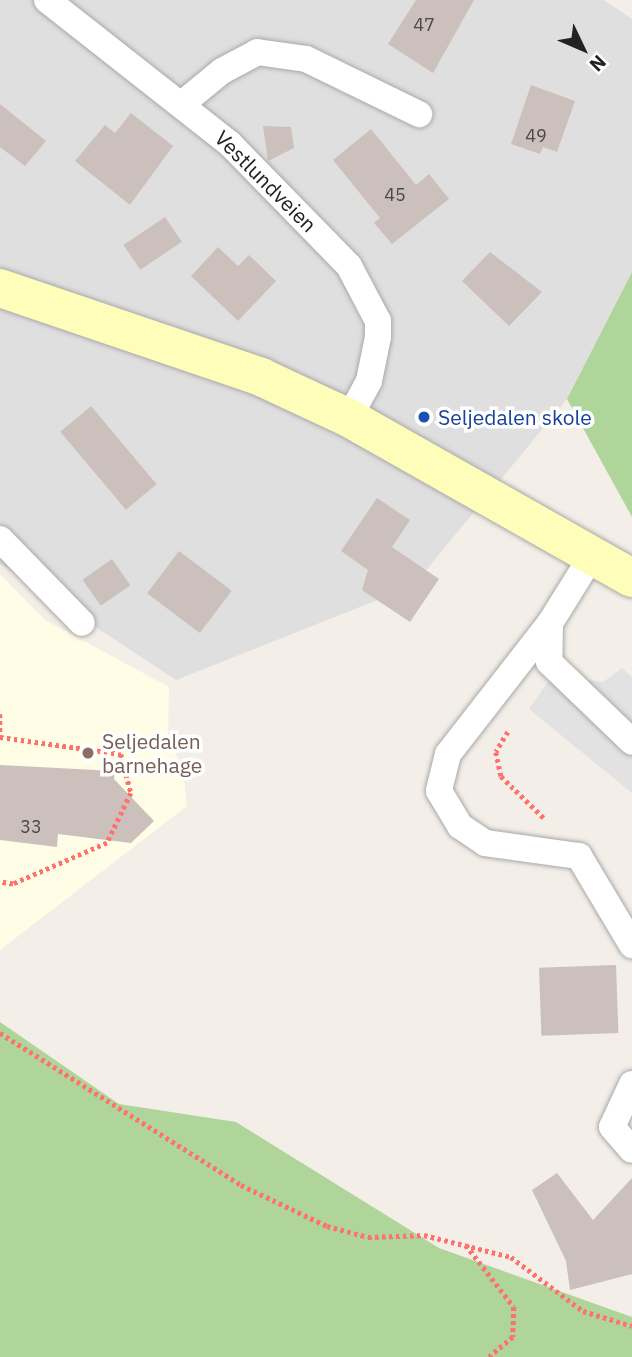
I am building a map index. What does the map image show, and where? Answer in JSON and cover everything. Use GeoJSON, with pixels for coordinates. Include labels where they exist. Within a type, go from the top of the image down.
{"type":"FeatureCollection","features":[{"type":"Feature","properties":{"kind":"main road"},"geometry":{"type":"LineString","coordinates":[[0,288],[261,377],[349,418],[632,578]]}},
{"type":"Feature","properties":{"kind":"street","name":"Vestlundveien"},"geometry":{"type":"LineString","coordinates":[[47,0],[183,103],[317,231],[362,284],[378,321],[377,357],[349,418]]}},
{"type":"Feature","properties":{"kind":"street"},"geometry":{"type":"LineString","coordinates":[[183,103],[222,71],[257,52],[306,58],[419,114]]}},
{"type":"Feature","properties":{"kind":"street"},"geometry":{"type":"LineString","coordinates":[[0,539],[82,623]]}},
{"type":"Feature","properties":{"kind":"street"},"geometry":{"type":"LineString","coordinates":[[593,554],[550,623],[448,754],[439,791],[460,826],[485,843],[579,856],[632,945]]}},
{"type":"Feature","properties":{"kind":"street"},"geometry":{"type":"LineString","coordinates":[[550,623],[549,662],[632,742]]}},
{"type":"Feature","properties":{"kind":"street"},"geometry":{"type":"LineString","coordinates":[[632,1084],[612,1127],[632,1150]]}},
{"type":"Feature","properties":{"kind":"path"},"geometry":{"type":"LineString","coordinates":[[0,714],[0,737],[121,754],[131,793],[107,843],[13,884],[0,883]]}},
{"type":"Feature","properties":{"kind":"path"},"geometry":{"type":"LineString","coordinates":[[517,718],[496,752],[501,776],[579,856]]}},
{"type":"Feature","properties":{"kind":"path"},"geometry":{"type":"LineString","coordinates":[[0,1033],[241,1185],[327,1226],[368,1237],[424,1235],[511,1257],[583,1311],[632,1326]]}},
{"type":"Feature","properties":{"kind":"path"},"geometry":{"type":"LineString","coordinates":[[466,1244],[514,1307],[513,1337],[489,1357]]}},
{"type":"Feature","properties":{"kind":"shaded area"},"geometry":{"type":"Polygon","coordinates":[[[0,0],[604,0],[632,19],[632,272],[567,399],[413,586],[176,680],[0,564],[0,0]]]}},
{"type":"Feature","properties":{"kind":"shaded area","name":"Seljedalen barnehage"},"geometry":{"type":"Polygon","coordinates":[[[0,574],[45,620],[169,687],[168,737],[183,769],[187,806],[0,950],[0,574]]]}},
{"type":"Feature","properties":{"kind":"shaded area"},"geometry":{"type":"Polygon","coordinates":[[[563,660],[580,679],[603,682],[622,668],[632,677],[632,793],[529,709],[563,660]]]}},
{"type":"Feature","properties":{"kind":"green space"},"geometry":{"type":"Polygon","coordinates":[[[632,272],[632,517],[567,399],[632,272]]]}},
{"type":"Feature","properties":{"kind":"green space"},"geometry":{"type":"Polygon","coordinates":[[[0,1022],[119,1104],[236,1122],[439,1248],[632,1317],[632,1357],[0,1357],[0,1022]]]}},
{"type":"Feature","properties":{"kind":"building"},"geometry":{"type":"Polygon","coordinates":[[[416,0],[474,0],[433,73],[388,44],[416,0]]]}},
{"type":"Feature","properties":{"kind":"building"},"geometry":{"type":"Polygon","coordinates":[[[531,85],[575,101],[557,152],[543,147],[540,154],[511,144],[531,85]]]}},
{"type":"Feature","properties":{"kind":"building"},"geometry":{"type":"Polygon","coordinates":[[[0,104],[46,141],[25,166],[0,147],[0,104]]]}},
{"type":"Feature","properties":{"kind":"building"},"geometry":{"type":"Polygon","coordinates":[[[131,113],[173,146],[130,205],[75,161],[105,125],[115,133],[131,113]]]}},
{"type":"Feature","properties":{"kind":"building"},"geometry":{"type":"Polygon","coordinates":[[[263,126],[291,127],[294,148],[268,161],[263,126]]]}},
{"type":"Feature","properties":{"kind":"building"},"geometry":{"type":"Polygon","coordinates":[[[371,129],[416,185],[429,174],[449,199],[392,244],[374,223],[380,218],[333,160],[371,129]]]}},
{"type":"Feature","properties":{"kind":"building"},"geometry":{"type":"Polygon","coordinates":[[[165,217],[182,242],[140,270],[124,245],[165,217]]]}},
{"type":"Feature","properties":{"kind":"building"},"geometry":{"type":"Polygon","coordinates":[[[218,247],[238,266],[249,255],[276,281],[238,321],[191,276],[218,247]]]}},
{"type":"Feature","properties":{"kind":"building"},"geometry":{"type":"Polygon","coordinates":[[[490,252],[542,292],[509,326],[462,281],[490,252]]]}},
{"type":"Feature","properties":{"kind":"building"},"geometry":{"type":"Polygon","coordinates":[[[91,406],[157,484],[126,510],[60,432],[91,406]]]}},
{"type":"Feature","properties":{"kind":"building"},"geometry":{"type":"Polygon","coordinates":[[[377,498],[410,520],[392,547],[439,579],[410,622],[362,590],[368,570],[341,551],[377,498]]]}},
{"type":"Feature","properties":{"kind":"building"},"geometry":{"type":"Polygon","coordinates":[[[179,551],[232,591],[200,633],[147,593],[179,551]]]}},
{"type":"Feature","properties":{"kind":"building"},"geometry":{"type":"Polygon","coordinates":[[[112,559],[130,585],[101,606],[83,580],[112,559]]]}},
{"type":"Feature","properties":{"kind":"building"},"geometry":{"type":"Polygon","coordinates":[[[0,765],[115,771],[114,779],[154,821],[131,843],[58,834],[57,847],[0,840],[0,765]]]}},
{"type":"Feature","properties":{"kind":"building"},"geometry":{"type":"Polygon","coordinates":[[[616,965],[618,1033],[541,1036],[539,968],[616,965]]]}},
{"type":"Feature","properties":{"kind":"building"},"geometry":{"type":"Polygon","coordinates":[[[557,1173],[593,1220],[632,1178],[632,1274],[570,1290],[566,1261],[532,1190],[557,1173]]]}},
{"type":"Feature","properties":{"kind":"place","name":"Seljedalen skole"},"geometry":{"type":"Point","coordinates":[424,417]}},
{"type":"Feature","properties":{"kind":"place","name":"Seljedalen barnehage"},"geometry":{"type":"Point","coordinates":[88,753]}}]}
